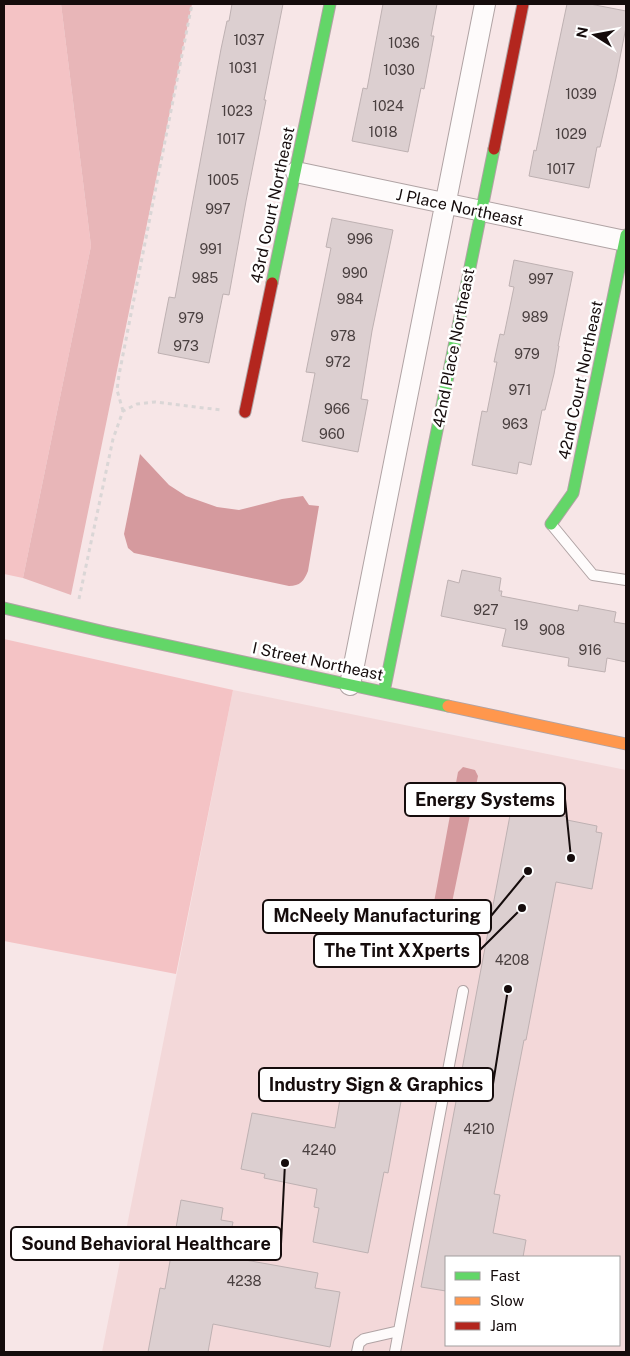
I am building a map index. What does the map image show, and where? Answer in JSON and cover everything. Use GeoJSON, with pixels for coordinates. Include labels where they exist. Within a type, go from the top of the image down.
{"type":"FeatureCollection","features":[{"type":"Feature","properties":{"kind":"street","name":"43rd Court Northeast"},"geometry":{"type":"LineString","coordinates":[[246,412],[330,4]]}},
{"type":"Feature","properties":{"kind":"street"},"geometry":{"type":"LineString","coordinates":[[350,685],[485,4]]}},
{"type":"Feature","properties":{"kind":"street","name":"42nd Place Northeast"},"geometry":{"type":"LineString","coordinates":[[384,692],[523,4]]}},
{"type":"Feature","properties":{"kind":"street","name":"J Place Northeast"},"geometry":{"type":"LineString","coordinates":[[296,172],[481,211],[626,238]]}},
{"type":"Feature","properties":{"kind":"street","name":"42nd Court Northeast"},"geometry":{"type":"LineString","coordinates":[[551,524],[574,494],[626,238]]}},
{"type":"Feature","properties":{"kind":"street","name":"I Street Northeast"},"geometry":{"type":"LineString","coordinates":[[4,608],[626,744]]}},
{"type":"Feature","properties":{"kind":"lane"},"geometry":{"type":"LineString","coordinates":[[551,524],[593,575],[626,580]]}},
{"type":"Feature","properties":{"kind":"lane"},"geometry":{"type":"LineString","coordinates":[[395,1352],[463,992]]}},
{"type":"Feature","properties":{"kind":"lane"},"geometry":{"type":"LineString","coordinates":[[357,1352],[359,1343],[364,1339],[399,1331]]}},
{"type":"Feature","properties":{"kind":"path"},"geometry":{"type":"LineString","coordinates":[[74,624],[113,439],[123,411],[117,390],[119,376],[192,4]]}},
{"type":"Feature","properties":{"kind":"path"},"geometry":{"type":"LineString","coordinates":[[123,411],[137,404],[155,402],[246,412]]}},
{"type":"Feature","properties":{"kind":"shaded area"},"geometry":{"type":"Polygon","coordinates":[[[4,4],[61,4],[91,246],[23,578],[4,574],[4,4]]]}},
{"type":"Feature","properties":{"kind":"shaded area"},"geometry":{"type":"Polygon","coordinates":[[[61,4],[192,4],[71,595],[23,578],[91,246],[61,4]]]}},
{"type":"Feature","properties":{"kind":"shaded area"},"geometry":{"type":"Polygon","coordinates":[[[140,454],[169,485],[186,496],[217,507],[239,510],[282,499],[303,496],[309,505],[319,506],[308,571],[303,580],[299,584],[289,586],[134,553],[128,548],[124,534],[140,454]]]}},
{"type":"Feature","properties":{"kind":"shaded area"},"geometry":{"type":"Polygon","coordinates":[[[4,639],[233,690],[176,974],[4,941],[4,639]]]}},
{"type":"Feature","properties":{"kind":"shaded area"},"geometry":{"type":"Polygon","coordinates":[[[233,690],[626,770],[626,1352],[102,1352],[233,690]]]}},
{"type":"Feature","properties":{"kind":"shaded area"},"geometry":{"type":"Polygon","coordinates":[[[463,767],[475,770],[478,776],[447,927],[439,932],[433,930],[430,924],[458,772],[463,767]]]}},
{"type":"Feature","properties":{"kind":"building"},"geometry":{"type":"Polygon","coordinates":[[[232,4],[283,4],[229,295],[223,294],[209,363],[158,353],[169,297],[175,298],[221,49],[232,4]]]}},
{"type":"Feature","properties":{"kind":"building"},"geometry":{"type":"Polygon","coordinates":[[[383,4],[437,4],[431,36],[434,36],[424,89],[421,88],[408,152],[352,141],[363,88],[367,89],[383,4]]]}},
{"type":"Feature","properties":{"kind":"building"},"geometry":{"type":"Polygon","coordinates":[[[567,4],[590,4],[626,11],[626,27],[616,78],[600,147],[597,147],[589,188],[529,176],[567,4]]]}},
{"type":"Feature","properties":{"kind":"building"},"geometry":{"type":"Polygon","coordinates":[[[332,218],[393,230],[372,331],[361,399],[368,400],[358,452],[302,441],[315,373],[306,372],[331,248],[326,247],[332,218]]]}},
{"type":"Feature","properties":{"kind":"building"},"geometry":{"type":"Polygon","coordinates":[[[514,260],[573,272],[554,374],[545,410],[542,410],[531,465],[519,462],[517,474],[472,465],[482,411],[487,412],[497,362],[494,362],[500,334],[504,335],[514,287],[509,286],[514,260]]]}},
{"type":"Feature","properties":{"kind":"building"},"geometry":{"type":"Polygon","coordinates":[[[462,570],[501,578],[499,591],[502,591],[501,596],[578,611],[579,605],[616,612],[614,622],[626,624],[626,662],[607,658],[605,672],[568,666],[569,658],[502,646],[506,629],[441,616],[448,580],[459,583],[462,570]]]}},
{"type":"Feature","properties":{"kind":"building"},"geometry":{"type":"Polygon","coordinates":[[[511,810],[539,815],[540,812],[567,817],[567,820],[597,826],[596,832],[602,833],[592,889],[556,882],[494,1194],[500,1195],[493,1233],[526,1240],[523,1256],[445,1256],[445,1291],[421,1287],[511,810]]]}},
{"type":"Feature","properties":{"kind":"building"},"geometry":{"type":"Polygon","coordinates":[[[358,1076],[404,1085],[388,1173],[384,1172],[368,1253],[313,1242],[319,1208],[314,1207],[317,1189],[264,1178],[265,1174],[241,1169],[252,1113],[335,1128],[341,1093],[354,1096],[358,1076]]]}},
{"type":"Feature","properties":{"kind":"building"},"geometry":{"type":"Polygon","coordinates":[[[181,1200],[223,1208],[221,1220],[233,1222],[229,1242],[237,1243],[234,1258],[318,1273],[315,1288],[340,1292],[330,1347],[213,1324],[208,1352],[148,1352],[160,1288],[165,1289],[181,1200]]]}},
{"type":"Feature","properties":{"kind":"traffic: fast"},"geometry":{"type":"LineString","coordinates":[[272,283],[330,4]]}},
{"type":"Feature","properties":{"kind":"traffic: fast"},"geometry":{"type":"LineString","coordinates":[[384,692],[494,149]]}},
{"type":"Feature","properties":{"kind":"traffic: fast"},"geometry":{"type":"LineString","coordinates":[[551,524],[573,493],[626,235]]}},
{"type":"Feature","properties":{"kind":"traffic: fast"},"geometry":{"type":"LineString","coordinates":[[4,608],[105,632],[448,706]]}},
{"type":"Feature","properties":{"kind":"traffic: slow"},"geometry":{"type":"LineString","coordinates":[[448,706],[626,744]]}},
{"type":"Feature","properties":{"kind":"traffic: jam"},"geometry":{"type":"LineString","coordinates":[[494,149],[523,4]]}},
{"type":"Feature","properties":{"kind":"traffic: jam"},"geometry":{"type":"LineString","coordinates":[[245,412],[272,283]]}},
{"type":"Feature","properties":{"kind":"place","name":"Energy Systems"},"geometry":{"type":"Point","coordinates":[571,858]}},
{"type":"Feature","properties":{"kind":"place","name":"McNeely Manufacturing"},"geometry":{"type":"Point","coordinates":[528,871]}},
{"type":"Feature","properties":{"kind":"place","name":"The Tint XXperts"},"geometry":{"type":"Point","coordinates":[522,908]}},
{"type":"Feature","properties":{"kind":"place","name":"Industry Sign & Graphics"},"geometry":{"type":"Point","coordinates":[508,989]}},
{"type":"Feature","properties":{"kind":"place","name":"Sound Behavioral Healthcare"},"geometry":{"type":"Point","coordinates":[285,1163]}}]}
